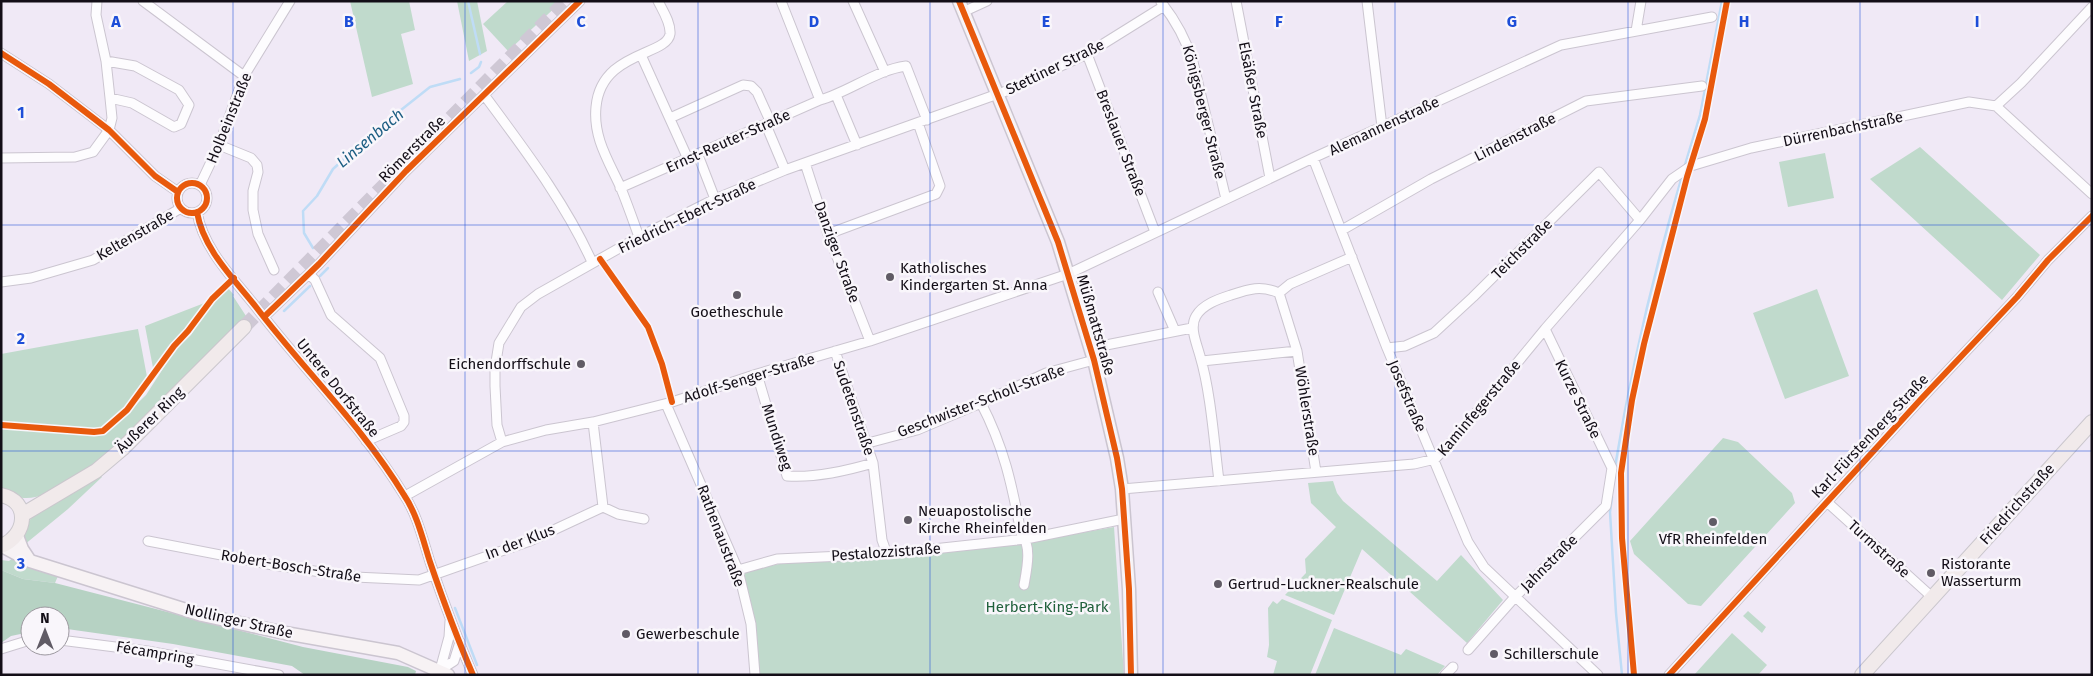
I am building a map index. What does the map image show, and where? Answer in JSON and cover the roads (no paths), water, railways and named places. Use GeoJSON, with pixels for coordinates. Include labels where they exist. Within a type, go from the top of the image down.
{"type":"FeatureCollection","features":[{"type":"Feature","properties":{"kind":"main road","name":"Äußerer Ring"},"geometry":{"type":"LineString","coordinates":[[19,509],[45,500],[96,471],[244,327]]}},
{"type":"Feature","properties":{"kind":"main road","name":"Friedrichstraße"},"geometry":{"type":"LineString","coordinates":[[1862,675],[2092,422]]}},
{"type":"Feature","properties":{"kind":"main road"},"geometry":{"type":"LineString","coordinates":[[1,495],[19,509],[22,526],[17,536],[1,546]]}},
{"type":"Feature","properties":{"kind":"street"},"geometry":{"type":"LineString","coordinates":[[1,158],[75,157],[93,152],[109,130],[112,118],[106,61],[96,16],[97,1]]}},
{"type":"Feature","properties":{"kind":"street"},"geometry":{"type":"LineString","coordinates":[[143,1],[244,76]]}},
{"type":"Feature","properties":{"kind":"street","name":"Holbeinstraße"},"geometry":{"type":"LineString","coordinates":[[200,185],[219,146],[244,76],[290,1]]}},
{"type":"Feature","properties":{"kind":"street","name":"Römerstraße"},"geometry":{"type":"LineString","coordinates":[[264,317],[309,274],[406,172],[580,1]]}},
{"type":"Feature","properties":{"kind":"street"},"geometry":{"type":"LineString","coordinates":[[639,236],[596,131],[596,106],[602,84],[610,73],[630,58],[664,44],[668,38],[670,32],[668,24],[658,1]]}},
{"type":"Feature","properties":{"kind":"street"},"geometry":{"type":"LineString","coordinates":[[781,1],[820,100]]}},
{"type":"Feature","properties":{"kind":"street"},"geometry":{"type":"LineString","coordinates":[[853,1],[885,72]]}},
{"type":"Feature","properties":{"kind":"street"},"geometry":{"type":"LineString","coordinates":[[961,7],[987,1]]}},
{"type":"Feature","properties":{"kind":"street","name":"Elsäßer Straße"},"geometry":{"type":"LineString","coordinates":[[1236,1],[1270,178]]}},
{"type":"Feature","properties":{"kind":"street"},"geometry":{"type":"LineString","coordinates":[[1367,1],[1382,127]]}},
{"type":"Feature","properties":{"kind":"street"},"geometry":{"type":"LineString","coordinates":[[1636,31],[1641,1]]}},
{"type":"Feature","properties":{"kind":"street","name":"Stettiner Straße"},"geometry":{"type":"LineString","coordinates":[[997,96],[1087,54],[1162,3]]}},
{"type":"Feature","properties":{"kind":"street","name":"Königsberger Straße"},"geometry":{"type":"LineString","coordinates":[[1162,3],[1178,23],[1193,62],[1226,200]]}},
{"type":"Feature","properties":{"kind":"street"},"geometry":{"type":"LineString","coordinates":[[2092,6],[2021,83],[1996,106],[2092,194]]}},
{"type":"Feature","properties":{"kind":"street","name":"Müßmattstraße"},"geometry":{"type":"LineString","coordinates":[[961,7],[1058,242],[1093,354],[1117,458],[1122,489],[1129,588],[1131,675]]}},
{"type":"Feature","properties":{"kind":"street","name":"Alemannenstraße"},"geometry":{"type":"LineString","coordinates":[[1068,274],[1313,158],[1561,45],[1712,18]]}},
{"type":"Feature","properties":{"kind":"street"},"geometry":{"type":"LineString","coordinates":[[1,53],[49,84],[109,130],[155,176],[178,192]]}},
{"type":"Feature","properties":{"kind":"street","name":"Breslauer Straße"},"geometry":{"type":"LineString","coordinates":[[1087,54],[1156,232]]}},
{"type":"Feature","properties":{"kind":"street"},"geometry":{"type":"LineString","coordinates":[[641,55],[688,159]]}},
{"type":"Feature","properties":{"kind":"street"},"geometry":{"type":"LineString","coordinates":[[106,61],[135,66],[179,90],[189,105],[181,124],[174,127],[132,103],[110,98]]}},
{"type":"Feature","properties":{"kind":"street","name":"Ernst-Reuter-Straße"},"geometry":{"type":"LineString","coordinates":[[620,188],[885,72],[906,66],[923,122]]}},
{"type":"Feature","properties":{"kind":"street"},"geometry":{"type":"LineString","coordinates":[[670,118],[743,86],[751,86],[757,92],[785,170]]}},
{"type":"Feature","properties":{"kind":"street","name":"Lindenstraße"},"geometry":{"type":"LineString","coordinates":[[1342,230],[1431,179],[1586,101],[1702,86]]}},
{"type":"Feature","properties":{"kind":"street"},"geometry":{"type":"LineString","coordinates":[[836,95],[857,145]]}},
{"type":"Feature","properties":{"kind":"street"},"geometry":{"type":"LineString","coordinates":[[485,96],[562,206],[582,239],[592,262]]}},
{"type":"Feature","properties":{"kind":"street","name":"Friedrich-Ebert-Straße"},"geometry":{"type":"LineString","coordinates":[[502,442],[497,425],[495,386],[495,368],[499,343],[521,307],[538,294],[639,236],[785,170],[997,96]]}},
{"type":"Feature","properties":{"kind":"street","name":"Dürrenbachstraße"},"geometry":{"type":"LineString","coordinates":[[1691,166],[1751,148],[1969,102],[1996,106]]}},
{"type":"Feature","properties":{"kind":"street"},"geometry":{"type":"LineString","coordinates":[[828,234],[936,194],[940,186],[923,122]]}},
{"type":"Feature","properties":{"kind":"street"},"geometry":{"type":"LineString","coordinates":[[219,146],[251,158],[257,165],[258,172],[252,201],[255,223],[274,270]]}},
{"type":"Feature","properties":{"kind":"street"},"geometry":{"type":"LineString","coordinates":[[698,154],[716,200]]}},
{"type":"Feature","properties":{"kind":"street","name":"Josefstraße"},"geometry":{"type":"LineString","coordinates":[[1313,158],[1387,348],[1468,542],[1484,567],[1598,675]]}},
{"type":"Feature","properties":{"kind":"street","name":"Danziger Straße"},"geometry":{"type":"LineString","coordinates":[[805,163],[828,234],[870,341]]}},
{"type":"Feature","properties":{"kind":"street","name":"Kaminfegerstraße"},"geometry":{"type":"LineString","coordinates":[[1122,489],[1414,464],[1435,460],[1640,220],[1672,179],[1691,166]]}},
{"type":"Feature","properties":{"kind":"street","name":"Teichstraße"},"geometry":{"type":"LineString","coordinates":[[1387,348],[1404,346],[1434,333],[1599,172],[1640,220]]}},
{"type":"Feature","properties":{"kind":"street"},"geometry":{"type":"LineString","coordinates":[[195,183],[200,185],[207,192],[207,201],[203,208],[192,213],[181,208],[177,200],[178,192],[187,184],[195,183]]}},
{"type":"Feature","properties":{"kind":"street","name":"Keltenstraße"},"geometry":{"type":"LineString","coordinates":[[1,282],[31,278],[93,260],[181,208]]}},
{"type":"Feature","properties":{"kind":"street","name":"Untere Dorfstraße"},"geometry":{"type":"LineString","coordinates":[[197,212],[199,224],[206,241],[264,317],[366,441],[405,496],[473,675]]}},
{"type":"Feature","properties":{"kind":"street","name":"Karl-Fürstenberg-Straße"},"geometry":{"type":"LineString","coordinates":[[1669,675],[2017,297],[2048,260],[2092,216]]}},
{"type":"Feature","properties":{"kind":"street"},"geometry":{"type":"LineString","coordinates":[[1220,481],[1202,361],[1192,328],[1195,316],[1202,308],[1218,299],[1259,287],[1268,288],[1279,293],[1290,284],[1352,257]]}},
{"type":"Feature","properties":{"kind":"street","name":"Untere Dorfstraße"},"geometry":{"type":"LineString","coordinates":[[309,274],[314,280],[331,315],[380,358],[404,416],[404,422],[401,426],[366,441]]}},
{"type":"Feature","properties":{"kind":"street","name":"Adolf-Senger-Straße"},"geometry":{"type":"LineString","coordinates":[[405,496],[502,442],[546,430],[593,422],[666,404],[757,374],[870,341],[1068,274]]}},
{"type":"Feature","properties":{"kind":"street"},"geometry":{"type":"LineString","coordinates":[[1158,292],[1175,331]]}},
{"type":"Feature","properties":{"kind":"street","name":"Wöhlerstraße"},"geometry":{"type":"LineString","coordinates":[[1279,293],[1297,351],[1316,472]]}},
{"type":"Feature","properties":{"kind":"street"},"geometry":{"type":"LineString","coordinates":[[1093,354],[1192,328]]}},
{"type":"Feature","properties":{"kind":"street","name":"Kurze Straße"},"geometry":{"type":"LineString","coordinates":[[1545,329],[1612,468]]}},
{"type":"Feature","properties":{"kind":"street","name":"Sudetenstraße"},"geometry":{"type":"LineString","coordinates":[[835,351],[868,443],[873,463],[882,540],[887,554]]}},
{"type":"Feature","properties":{"kind":"street","name":"Wöhlerstraße"},"geometry":{"type":"LineString","coordinates":[[1202,361],[1297,351]]}},
{"type":"Feature","properties":{"kind":"street","name":"Geschwister-Scholl-Straße"},"geometry":{"type":"LineString","coordinates":[[868,443],[917,430],[1093,354]]}},
{"type":"Feature","properties":{"kind":"street","name":"Mundiweg"},"geometry":{"type":"LineString","coordinates":[[757,374],[787,476],[814,475],[848,470],[873,463]]}},
{"type":"Feature","properties":{"kind":"street"},"geometry":{"type":"LineString","coordinates":[[981,403],[997,436],[1009,475],[1021,533],[1026,539],[1028,563],[1024,584]]}},
{"type":"Feature","properties":{"kind":"street","name":"Rathenaustraße"},"geometry":{"type":"LineString","coordinates":[[666,404],[738,570],[751,624],[755,675]]}},
{"type":"Feature","properties":{"kind":"street"},"geometry":{"type":"LineString","coordinates":[[593,422],[603,507],[618,514],[644,519]]}},
{"type":"Feature","properties":{"kind":"street","name":"Jahnstraße"},"geometry":{"type":"LineString","coordinates":[[1468,650],[1515,597],[1606,506],[1612,468]]}},
{"type":"Feature","properties":{"kind":"street","name":"Turmstraße"},"geometry":{"type":"LineString","coordinates":[[1827,502],[1932,597]]}},
{"type":"Feature","properties":{"kind":"street","name":"In der Klus"},"geometry":{"type":"LineString","coordinates":[[434,574],[530,541],[603,507]]}},
{"type":"Feature","properties":{"kind":"street","name":"Pestalozzistraße"},"geometry":{"type":"LineString","coordinates":[[738,570],[777,559],[887,554],[1026,539],[1124,519]]}},
{"type":"Feature","properties":{"kind":"street"},"geometry":{"type":"LineString","coordinates":[[17,536],[22,549],[30,561]]}},
{"type":"Feature","properties":{"kind":"street","name":"Robert-Bosch-Straße"},"geometry":{"type":"LineString","coordinates":[[148,541],[273,565],[355,577],[419,580],[434,574]]}},
{"type":"Feature","properties":{"kind":"street","name":"Nollinger Straße"},"geometry":{"type":"LineString","coordinates":[[1,546],[30,561],[202,615],[285,633],[398,653],[444,672]]}},
{"type":"Feature","properties":{"kind":"street","name":"Untere Dorfstraße"},"geometry":{"type":"LineString","coordinates":[[444,672],[450,618]]}},
{"type":"Feature","properties":{"kind":"street"},"geometry":{"type":"LineString","coordinates":[[444,672],[454,661],[460,640]]}},
{"type":"Feature","properties":{"kind":"street","name":"Fécampring"},"geometry":{"type":"LineString","coordinates":[[70,641],[128,648],[279,675]]}},
{"type":"Feature","properties":{"kind":"street"},"geometry":{"type":"LineString","coordinates":[[1,649],[20,643]]}},
{"type":"Feature","properties":{"kind":"street"},"geometry":{"type":"LineString","coordinates":[[1445,675],[1452,667]]}},
{"type":"Feature","properties":{"kind":"waterway"},"geometry":{"type":"LineString","coordinates":[[468,1],[480,54]]}},
{"type":"Feature","properties":{"kind":"waterway"},"geometry":{"type":"LineString","coordinates":[[1684,168],[1700,115],[1722,1]]}},
{"type":"Feature","properties":{"kind":"waterway"},"geometry":{"type":"LineString","coordinates":[[471,73],[479,67],[481,62]]}},
{"type":"Feature","properties":{"kind":"waterway","name":"Linsenbach"},"geometry":{"type":"LineString","coordinates":[[313,248],[304,233],[303,211],[317,196],[333,169],[377,129],[430,87],[460,79]]}},
{"type":"Feature","properties":{"kind":"waterway"},"geometry":{"type":"LineString","coordinates":[[1615,467],[1644,320],[1682,176]]}},
{"type":"Feature","properties":{"kind":"waterway"},"geometry":{"type":"LineString","coordinates":[[320,276],[328,268]]}},
{"type":"Feature","properties":{"kind":"waterway"},"geometry":{"type":"LineString","coordinates":[[284,311],[310,286]]}},
{"type":"Feature","properties":{"kind":"waterway"},"geometry":{"type":"LineString","coordinates":[[1612,497],[1610,512],[1622,675]]}},
{"type":"Feature","properties":{"kind":"waterway"},"geometry":{"type":"LineString","coordinates":[[455,608],[477,665]]}},
{"type":"Feature","properties":{"kind":"tunnel"},"geometry":{"type":"LineString","coordinates":[[244,327],[566,1]]}},
{"type":"Feature","properties":{"kind":"place","name":"Katholisches Kindergarten St. Anna"},"geometry":{"type":"Point","coordinates":[890,277]}},
{"type":"Feature","properties":{"kind":"place","name":"Goetheschule"},"geometry":{"type":"Point","coordinates":[737,295]}},
{"type":"Feature","properties":{"kind":"place","name":"Eichendorffschule"},"geometry":{"type":"Point","coordinates":[581,364]}},
{"type":"Feature","properties":{"kind":"place","name":"Neuapostolische Kirche Rheinfelden"},"geometry":{"type":"Point","coordinates":[908,520]}},
{"type":"Feature","properties":{"kind":"place","name":"VfR Rheinfelden"},"geometry":{"type":"Point","coordinates":[1713,522]}},
{"type":"Feature","properties":{"kind":"place","name":"Ristorante Wasserturm"},"geometry":{"type":"Point","coordinates":[1931,573]}},
{"type":"Feature","properties":{"kind":"place","name":"Gertrud-Luckner-Realschule"},"geometry":{"type":"Point","coordinates":[1218,584]}},
{"type":"Feature","properties":{"kind":"place","name":"Gewerbeschule"},"geometry":{"type":"Point","coordinates":[626,634]}},
{"type":"Feature","properties":{"kind":"place","name":"Schillerschule"},"geometry":{"type":"Point","coordinates":[1494,654]}},
{"type":"Feature","properties":{"kind":"park label","name":"Herbert-King-Park"},"geometry":{"type":"Point","coordinates":[1047,607]}}]}
